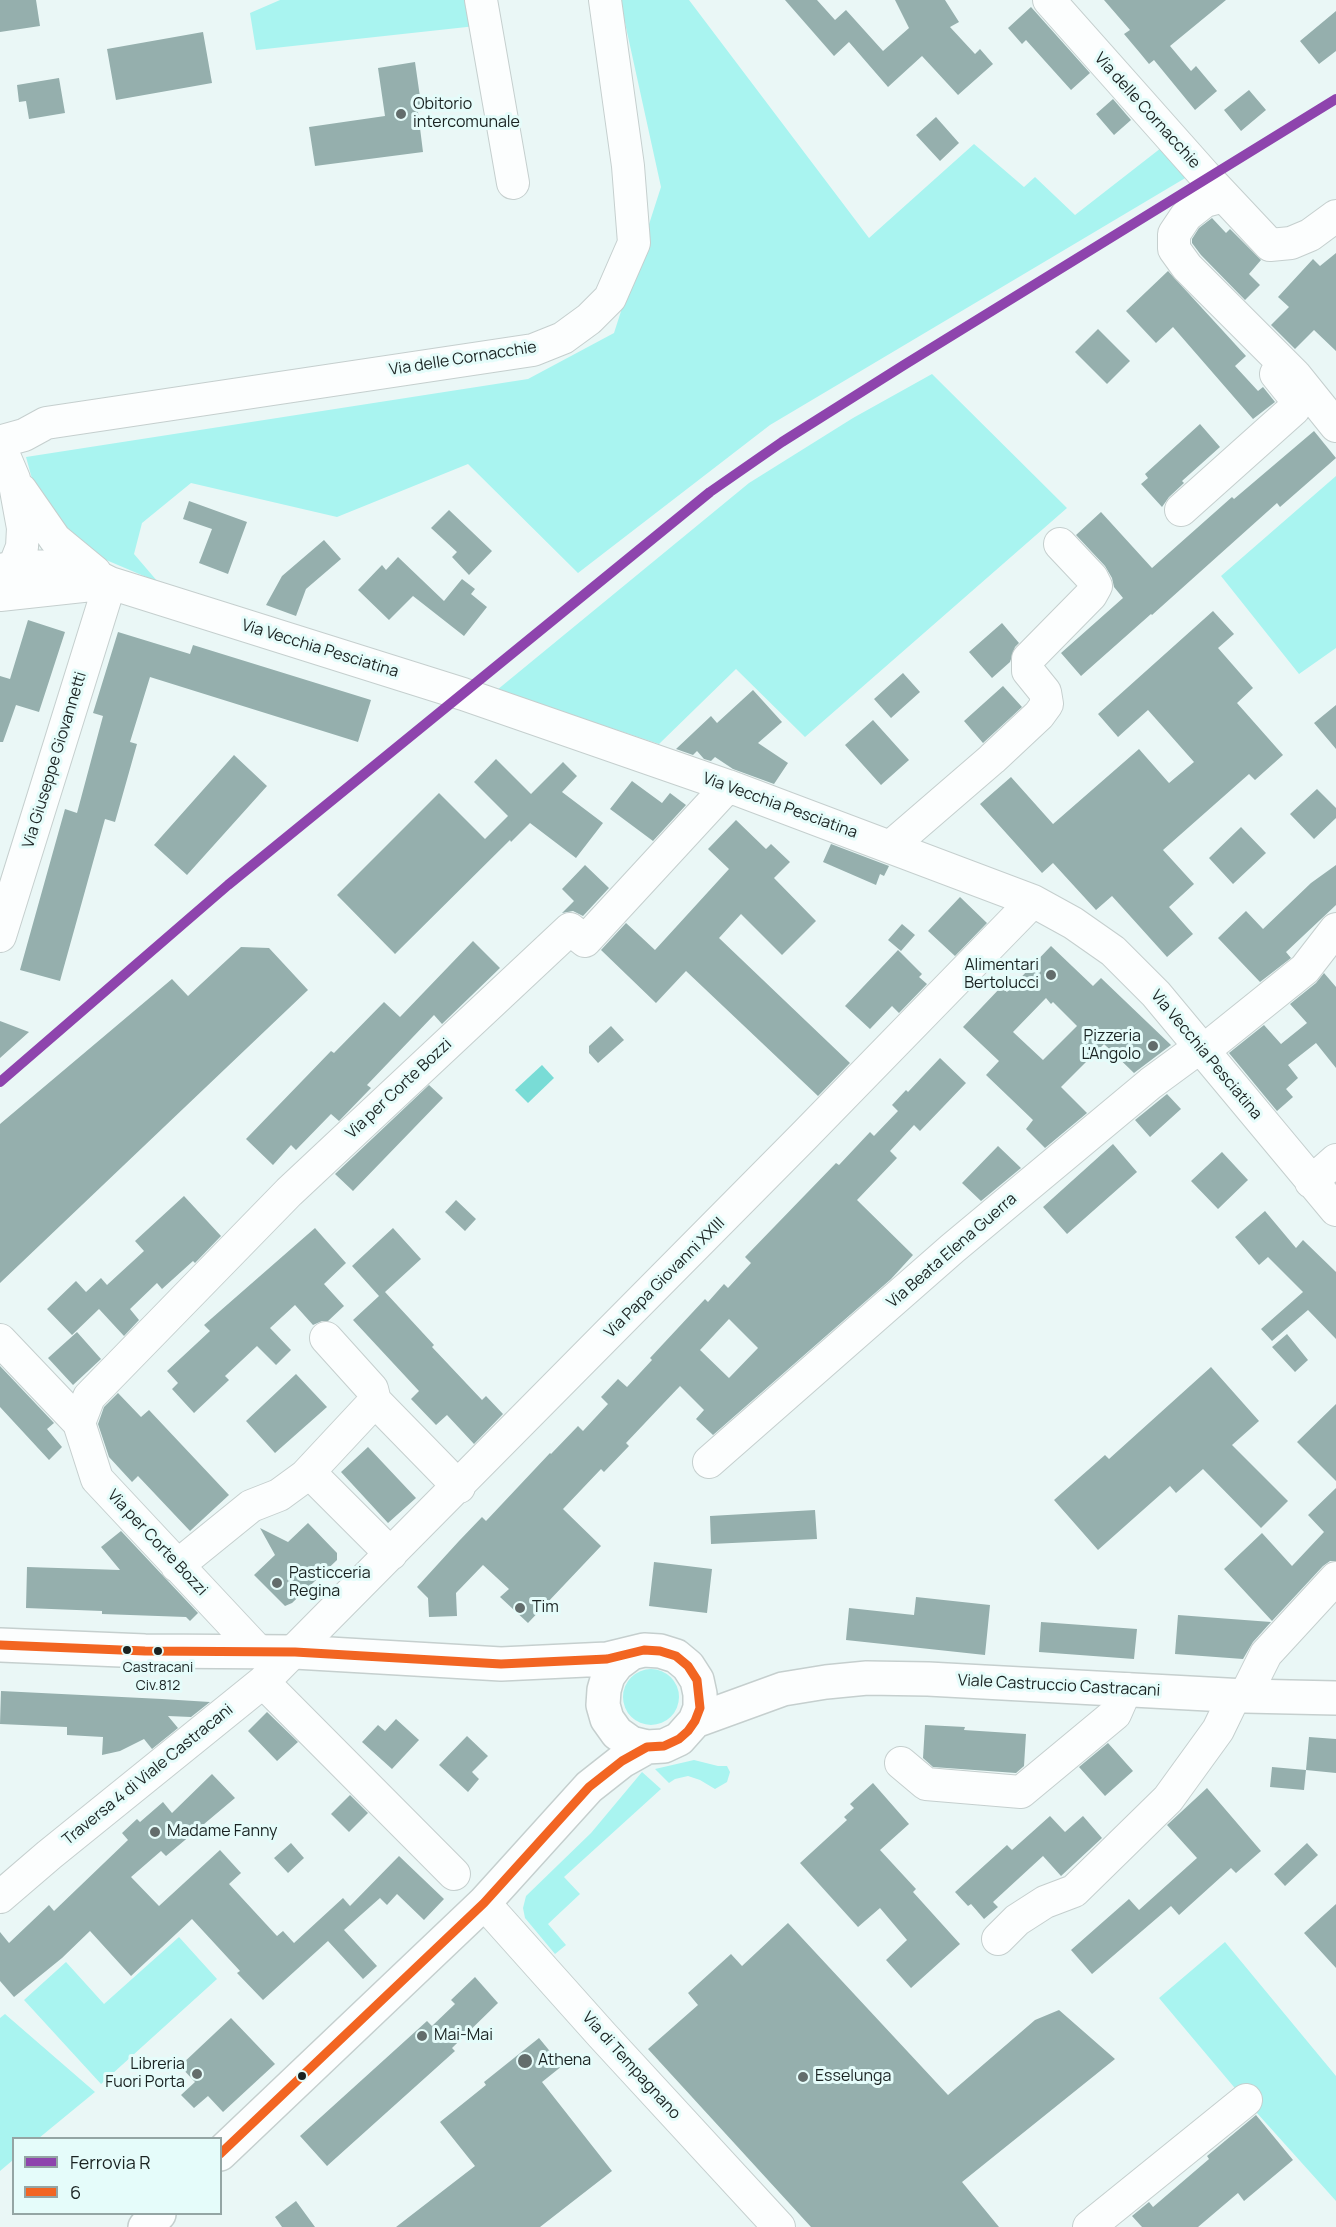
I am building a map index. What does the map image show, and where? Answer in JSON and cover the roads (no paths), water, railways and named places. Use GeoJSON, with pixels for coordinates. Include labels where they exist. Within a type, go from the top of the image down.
{"type":"FeatureCollection","features":[{"type":"Feature","properties":{"kind":"main road"},"geometry":{"type":"LineString","coordinates":[[0,1644],[144,1651],[295,1652],[501,1664],[607,1659],[645,1650],[660,1651],[676,1656],[688,1666],[697,1680],[700,1701],[695,1721]]}},
{"type":"Feature","properties":{"kind":"main road"},"geometry":{"type":"LineString","coordinates":[[222,2152],[484,1903],[589,1786],[604,1740],[608,1676],[617,1664],[629,1655]]}},
{"type":"Feature","properties":{"kind":"main road"},"geometry":{"type":"LineString","coordinates":[[501,1664],[570,1680],[605,1704],[617,1733],[631,1743],[647,1747]]}},
{"type":"Feature","properties":{"kind":"main road","name":"Viale Castruccio Castracani"},"geometry":{"type":"LineString","coordinates":[[589,1786],[622,1761],[647,1747],[664,1746],[679,1739],[695,1721],[783,1689],[826,1682],[889,1677],[1336,1698]]}},
{"type":"Feature","properties":{"kind":"main road","name":"Viale Castruccio Castracani"},"geometry":{"type":"LineString","coordinates":[[697,1680],[730,1686],[783,1689]]}},
{"type":"Feature","properties":{"kind":"main road"},"geometry":{"type":"LineString","coordinates":[[145,2227],[158,2215]]}},
{"type":"Feature","properties":{"kind":"street"},"geometry":{"type":"LineString","coordinates":[[481,0],[513,183]]}},
{"type":"Feature","properties":{"kind":"street","name":"Via delle Cornacchie"},"geometry":{"type":"LineString","coordinates":[[4,457],[24,435],[46,423],[533,350],[563,338],[589,319],[610,297],[634,243],[628,166],[605,0]]}},
{"type":"Feature","properties":{"kind":"street","name":"Via delle Cornacchie"},"geometry":{"type":"LineString","coordinates":[[1049,0],[1270,245],[1291,243],[1310,235],[1336,216]]}},
{"type":"Feature","properties":{"kind":"street"},"geometry":{"type":"LineString","coordinates":[[1224,196],[1205,201],[1186,216],[1174,234],[1174,249],[1187,267],[1295,375],[1336,426]]}},
{"type":"Feature","properties":{"kind":"street"},"geometry":{"type":"LineString","coordinates":[[1181,510],[1294,409],[1295,400],[1292,394],[1254,346],[1254,336]]}},
{"type":"Feature","properties":{"kind":"street"},"geometry":{"type":"LineString","coordinates":[[4,457],[23,538],[22,547],[5,575],[110,584]]}},
{"type":"Feature","properties":{"kind":"street"},"geometry":{"type":"LineString","coordinates":[[4,457],[55,539],[110,584]]}},
{"type":"Feature","properties":{"kind":"street"},"geometry":{"type":"LineString","coordinates":[[890,847],[992,759],[1039,715],[1047,704],[1045,693],[1028,671],[1028,659],[1091,595],[1096,586],[1092,578],[1060,544]]}},
{"type":"Feature","properties":{"kind":"street","name":"Via Vecchia Pesciatina"},"geometry":{"type":"LineString","coordinates":[[110,584],[463,694],[728,786],[1033,901],[1073,923],[1113,951],[1156,994],[1336,1210]]}},
{"type":"Feature","properties":{"kind":"street","name":"Via Giuseppe Giovannetti"},"geometry":{"type":"LineString","coordinates":[[0,936],[110,584]]}},
{"type":"Feature","properties":{"kind":"street","name":"Via per Corte Bozzi"},"geometry":{"type":"LineString","coordinates":[[79,1423],[89,1397],[289,1192],[570,929],[585,941],[728,786]]}},
{"type":"Feature","properties":{"kind":"street","name":"Via Papa Giovanni XXIII"},"geometry":{"type":"LineString","coordinates":[[295,1652],[1033,901]]}},
{"type":"Feature","properties":{"kind":"street","name":"Via Beata Elena Guerra"},"geometry":{"type":"LineString","coordinates":[[710,1462],[953,1248],[1151,1083],[1201,1049],[1305,969],[1336,929]]}},
{"type":"Feature","properties":{"kind":"street"},"geometry":{"type":"LineString","coordinates":[[1311,1182],[1336,1160]]}},
{"type":"Feature","properties":{"kind":"street"},"geometry":{"type":"LineString","coordinates":[[326,1338],[372,1389],[375,1401],[459,1487]]}},
{"type":"Feature","properties":{"kind":"street","name":"Via per Corte Bozzi"},"geometry":{"type":"LineString","coordinates":[[0,1340],[79,1423],[97,1479],[258,1651]]}},
{"type":"Feature","properties":{"kind":"street"},"geometry":{"type":"LineString","coordinates":[[177,1566],[251,1506],[279,1495],[305,1476],[375,1401]]}},
{"type":"Feature","properties":{"kind":"street"},"geometry":{"type":"LineString","coordinates":[[305,1476],[313,1476],[391,1554]]}},
{"type":"Feature","properties":{"kind":"street"},"geometry":{"type":"LineString","coordinates":[[998,1940],[1017,1920],[1045,1902],[1074,1891],[1168,1799],[1218,1730],[1266,1654],[1336,1578]]}},
{"type":"Feature","properties":{"kind":"street","name":"Traversa 4 di Viale Castracani"},"geometry":{"type":"LineString","coordinates":[[0,1897],[263,1682],[295,1652]]}},
{"type":"Feature","properties":{"kind":"street"},"geometry":{"type":"LineString","coordinates":[[263,1682],[454,1874]]}},
{"type":"Feature","properties":{"kind":"street"},"geometry":{"type":"LineString","coordinates":[[901,1763],[926,1784],[1021,1792],[1115,1714],[1126,1689]]}},
{"type":"Feature","properties":{"kind":"street","name":"Via di Tempagnano"},"geometry":{"type":"LineString","coordinates":[[484,1903],[779,2227]]}},
{"type":"Feature","properties":{"kind":"street"},"geometry":{"type":"LineString","coordinates":[[1089,2227],[1246,2100]]}},
{"type":"Feature","properties":{"kind":"rail line","name":"R"},"geometry":{"type":"LineString","coordinates":[[0,1082],[228,885],[710,492],[782,442],[904,365],[1336,99]]}},
{"type":"Feature","properties":{"kind":"place","name":"Obitorio intercomunale"},"geometry":{"type":"Point","coordinates":[401,114]}},
{"type":"Feature","properties":{"kind":"place","name":"Alimentari Bertolucci"},"geometry":{"type":"Point","coordinates":[1051,975]}},
{"type":"Feature","properties":{"kind":"place","name":"Pizzeria L'Angolo"},"geometry":{"type":"Point","coordinates":[1153,1046]}},
{"type":"Feature","properties":{"kind":"place","name":"Pasticceria Regina"},"geometry":{"type":"Point","coordinates":[277,1583]}},
{"type":"Feature","properties":{"kind":"place","name":"Tim"},"geometry":{"type":"Point","coordinates":[520,1608]}},
{"type":"Feature","properties":{"kind":"place","name":"Castracani Civ.812"},"geometry":{"type":"Point","coordinates":[158,1651]}},
{"type":"Feature","properties":{"kind":"place","name":"Madame Fanny"},"geometry":{"type":"Point","coordinates":[155,1832]}},
{"type":"Feature","properties":{"kind":"place","name":"Mai-Mai"},"geometry":{"type":"Point","coordinates":[422,2036]}},
{"type":"Feature","properties":{"kind":"place","name":"Athena"},"geometry":{"type":"Point","coordinates":[525,2061]}},
{"type":"Feature","properties":{"kind":"place","name":"Libreria Fuori Porta"},"geometry":{"type":"Point","coordinates":[197,2074]}},
{"type":"Feature","properties":{"kind":"place","name":"Esselunga"},"geometry":{"type":"Point","coordinates":[803,2077]}}]}
